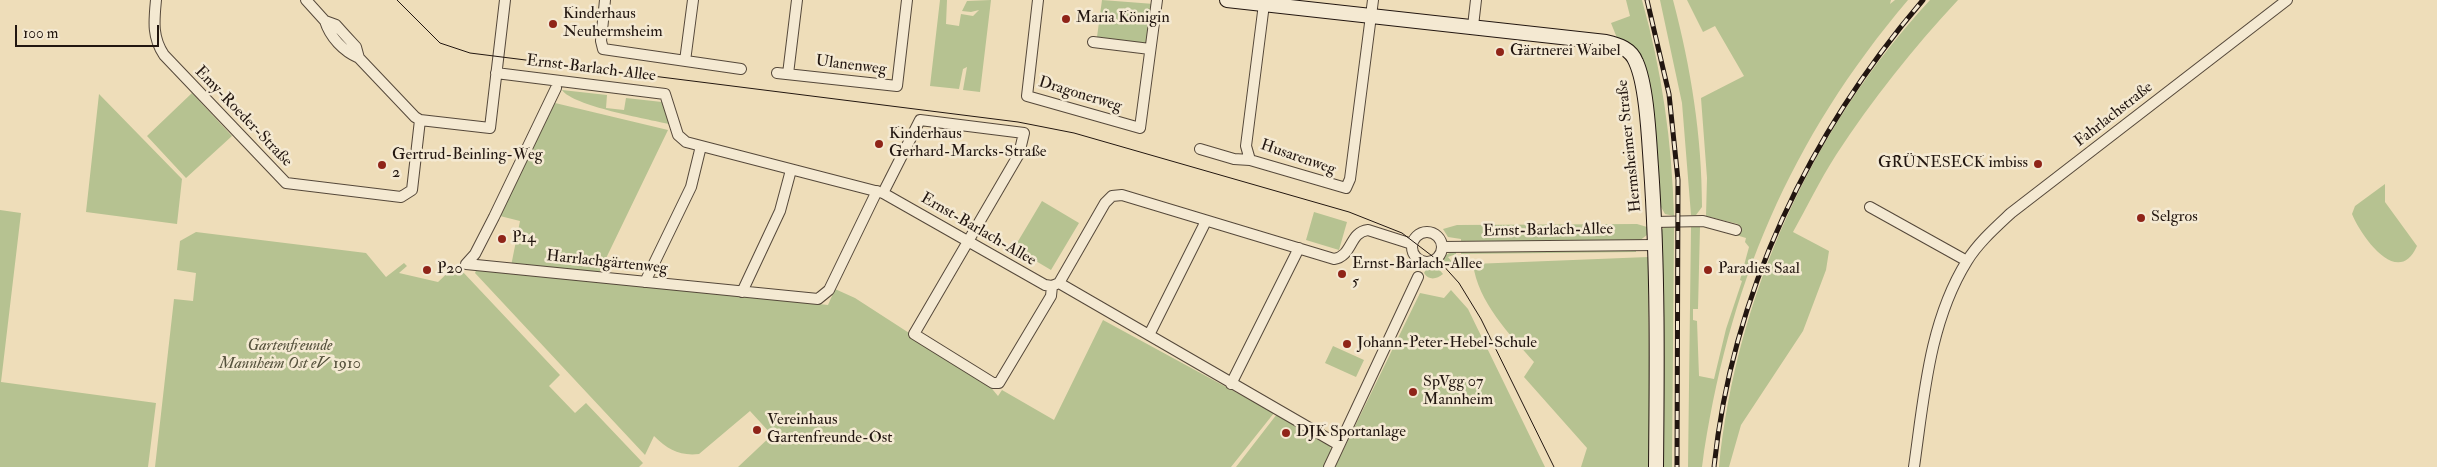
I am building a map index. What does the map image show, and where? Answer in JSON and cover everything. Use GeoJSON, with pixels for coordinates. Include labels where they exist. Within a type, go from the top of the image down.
{"type":"FeatureCollection","features":[{"type":"Feature","properties":{"kind":"street","name":"Emy-Roeder-Straße"},"geometry":{"type":"LineString","coordinates":[[156,0],[154,28],[156,43],[164,55],[286,183],[400,197],[412,190],[420,120]]}},
{"type":"Feature","properties":{"kind":"street"},"geometry":{"type":"LineString","coordinates":[[306,0],[325,21],[329,32],[348,53],[359,58],[415,117],[420,120],[490,128],[505,0]]}},
{"type":"Feature","properties":{"kind":"street"},"geometry":{"type":"LineString","coordinates":[[605,0],[601,41],[603,48],[741,69]]}},
{"type":"Feature","properties":{"kind":"street"},"geometry":{"type":"LineString","coordinates":[[685,61],[693,0]]}},
{"type":"Feature","properties":{"kind":"street"},"geometry":{"type":"LineString","coordinates":[[778,73],[788,74],[797,0]]}},
{"type":"Feature","properties":{"kind":"street","name":"Ulanenweg"},"geometry":{"type":"LineString","coordinates":[[788,74],[897,86],[907,0]]}},
{"type":"Feature","properties":{"kind":"street","name":"Dragonerweg"},"geometry":{"type":"LineString","coordinates":[[1038,0],[1024,97],[1140,128],[1157,0]]}},
{"type":"Feature","properties":{"kind":"street","name":"Hermsheimer Straße"},"geometry":{"type":"LineString","coordinates":[[1227,0],[1371,14],[1606,42],[1619,45],[1631,53],[1639,69],[1645,106],[1655,222],[1656,467]]}},
{"type":"Feature","properties":{"kind":"street"},"geometry":{"type":"LineString","coordinates":[[1371,14],[1373,0]]}},
{"type":"Feature","properties":{"kind":"street"},"geometry":{"type":"LineString","coordinates":[[1473,26],[1476,0]]}},
{"type":"Feature","properties":{"kind":"street","name":"Fahrlachstraße"},"geometry":{"type":"LineString","coordinates":[[1914,467],[1928,369],[1941,314],[1967,260],[1987,235],[2011,213],[2287,0]]}},
{"type":"Feature","properties":{"kind":"street","name":"Husarenweg"},"geometry":{"type":"LineString","coordinates":[[1264,4],[1246,146],[1250,160],[1346,188],[1350,179],[1371,14]]}},
{"type":"Feature","properties":{"kind":"street"},"geometry":{"type":"LineString","coordinates":[[1093,42],[1150,49]]}},
{"type":"Feature","properties":{"kind":"street","name":"Ernst-Barlach-Allee"},"geometry":{"type":"LineString","coordinates":[[496,72],[665,94],[678,135],[686,142],[880,192],[1045,285],[1055,284],[1149,335],[1339,445]]}},
{"type":"Feature","properties":{"kind":"street","name":"Harrlachgärtenweg"},"geometry":{"type":"LineString","coordinates":[[556,88],[475,254],[466,264],[811,299],[824,295],[920,120],[1024,133],[1019,154],[968,241]]}},
{"type":"Feature","properties":{"kind":"street"},"geometry":{"type":"LineString","coordinates":[[645,282],[691,187],[701,146]]}},
{"type":"Feature","properties":{"kind":"street"},"geometry":{"type":"LineString","coordinates":[[1200,149],[1234,160],[1250,160]]}},
{"type":"Feature","properties":{"kind":"street"},"geometry":{"type":"LineString","coordinates":[[742,292],[780,211],[791,170]]}},
{"type":"Feature","properties":{"kind":"street"},"geometry":{"type":"LineString","coordinates":[[968,241],[914,334],[993,384],[999,383],[1003,379],[1051,296],[1055,284],[1105,202],[1112,196],[1122,195],[1334,258],[1346,254],[1355,235],[1368,230],[1412,244]]}},
{"type":"Feature","properties":{"kind":"street"},"geometry":{"type":"LineString","coordinates":[[1870,207],[1967,260]]}},
{"type":"Feature","properties":{"kind":"street"},"geometry":{"type":"LineString","coordinates":[[1149,335],[1206,221]]}},
{"type":"Feature","properties":{"kind":"street"},"geometry":{"type":"LineString","coordinates":[[1655,222],[1703,222],[1736,230]]}},
{"type":"Feature","properties":{"kind":"street"},"geometry":{"type":"LineString","coordinates":[[1427,232],[1437,236],[1442,247],[1436,258],[1423,261],[1414,254],[1412,244],[1417,236],[1427,232]]}},
{"type":"Feature","properties":{"kind":"street","name":"Ernst-Barlach-Allee"},"geometry":{"type":"LineString","coordinates":[[1442,247],[1655,245]]}},
{"type":"Feature","properties":{"kind":"street"},"geometry":{"type":"LineString","coordinates":[[1231,384],[1299,248]]}},
{"type":"Feature","properties":{"kind":"street"},"geometry":{"type":"LineString","coordinates":[[1329,467],[1418,277]]}},
{"type":"Feature","properties":{"kind":"green space"},"geometry":{"type":"Polygon","coordinates":[[[940,0],[947,0],[946,24],[959,26],[961,14],[973,16],[979,10],[971,12],[962,11],[967,1],[991,0],[980,92],[963,90],[967,67],[963,69],[959,89],[930,86],[940,0]]]}},
{"type":"Feature","properties":{"kind":"green space"},"geometry":{"type":"Polygon","coordinates":[[[1102,0],[1154,4],[1148,44],[1097,37],[1102,0]]]}},
{"type":"Feature","properties":{"kind":"green space"},"geometry":{"type":"Polygon","coordinates":[[[1626,0],[1642,0],[1655,53],[1665,107],[1671,161],[1674,216],[1665,214],[1661,207],[1657,145],[1646,68],[1635,49],[1617,38],[1611,23],[1630,16],[1626,0]]]}},
{"type":"Feature","properties":{"kind":"green space"},"geometry":{"type":"Polygon","coordinates":[[[1660,0],[1673,0],[1690,77],[1700,154],[1702,207],[1696,215],[1691,215],[1682,103],[1660,0]]]}},
{"type":"Feature","properties":{"kind":"green space"},"geometry":{"type":"Polygon","coordinates":[[[1687,0],[1891,0],[1890,4],[1895,0],[1908,0],[1866,53],[1830,106],[1798,162],[1770,218],[1747,277],[1728,338],[1713,401],[1702,467],[1688,467],[1691,227],[1700,227],[1698,309],[1693,309],[1693,320],[1697,321],[1699,376],[1714,379],[1726,329],[1742,281],[1740,280],[1749,247],[1745,242],[1746,238],[1736,235],[1738,224],[1706,216],[1707,178],[1701,98],[1744,76],[1715,26],[1703,32],[1687,0]]]}},
{"type":"Feature","properties":{"kind":"green space"},"geometry":{"type":"Polygon","coordinates":[[[1930,0],[1958,0],[1909,56],[1864,114],[1830,164],[1793,232],[1829,251],[1826,270],[1803,331],[1741,425],[1729,467],[1719,467],[1728,403],[1743,340],[1762,277],[1787,217],[1816,158],[1850,102],[1888,49],[1930,0]]]}},
{"type":"Feature","properties":{"kind":"green space"},"geometry":{"type":"Polygon","coordinates":[[[562,90],[607,95],[606,108],[624,110],[626,98],[662,102],[669,124],[595,106],[569,96],[562,90]]]}},
{"type":"Feature","properties":{"kind":"green space"},"geometry":{"type":"Polygon","coordinates":[[[192,93],[232,136],[186,178],[147,136],[192,93]]]}},
{"type":"Feature","properties":{"kind":"green space"},"geometry":{"type":"Polygon","coordinates":[[[99,94],[182,179],[177,224],[86,212],[99,94]]]}},
{"type":"Feature","properties":{"kind":"green space"},"geometry":{"type":"Polygon","coordinates":[[[555,103],[668,130],[596,279],[828,305],[835,289],[855,298],[988,384],[998,396],[1002,390],[1054,420],[1103,320],[1274,413],[1231,467],[738,467],[772,435],[750,411],[699,454],[686,454],[675,451],[664,445],[654,436],[645,455],[475,273],[477,268],[510,271],[520,221],[500,216],[555,103]]]}},
{"type":"Feature","properties":{"kind":"green space"},"geometry":{"type":"Polygon","coordinates":[[[2385,184],[2385,202],[2417,246],[2409,258],[2400,262],[2390,261],[2372,245],[2363,234],[2352,214],[2355,206],[2385,184]]]}},
{"type":"Feature","properties":{"kind":"green space"},"geometry":{"type":"Polygon","coordinates":[[[1042,201],[1079,223],[1051,270],[1014,248],[1042,201]]]}},
{"type":"Feature","properties":{"kind":"green space"},"geometry":{"type":"Polygon","coordinates":[[[0,210],[21,213],[1,382],[156,403],[148,467],[0,467],[0,210]]]}},
{"type":"Feature","properties":{"kind":"green space"},"geometry":{"type":"Polygon","coordinates":[[[1314,212],[1347,222],[1339,250],[1306,240],[1314,212]]]}},
{"type":"Feature","properties":{"kind":"green space"},"geometry":{"type":"Polygon","coordinates":[[[1637,224],[1647,227],[1647,235],[1639,241],[1461,243],[1461,239],[1448,237],[1443,229],[1457,225],[1637,224]]]}},
{"type":"Feature","properties":{"kind":"green space"},"geometry":{"type":"Polygon","coordinates":[[[1664,227],[1674,227],[1672,467],[1663,467],[1661,460],[1661,231],[1664,227]]]}},
{"type":"Feature","properties":{"kind":"green space","name":"Gartenfreunde Mannheim Ost eV 1910"},"geometry":{"type":"Polygon","coordinates":[[[196,232],[366,253],[386,277],[404,263],[407,266],[399,273],[438,282],[454,267],[462,271],[560,375],[549,386],[575,413],[586,403],[643,463],[639,467],[155,467],[174,299],[193,301],[196,273],[177,270],[180,241],[196,232]]]}},
{"type":"Feature","properties":{"kind":"green space"},"geometry":{"type":"Polygon","coordinates":[[[1636,249],[1636,252],[1461,254],[1461,251],[1636,249]]]}},
{"type":"Feature","properties":{"kind":"green space"},"geometry":{"type":"Polygon","coordinates":[[[1456,251],[1456,254],[1448,257],[1453,263],[1437,267],[1443,274],[1441,276],[1431,278],[1426,276],[1424,273],[1429,267],[1456,251]]]}},
{"type":"Feature","properties":{"kind":"green space"},"geometry":{"type":"Polygon","coordinates":[[[1648,257],[1650,467],[1581,467],[1587,448],[1524,377],[1534,362],[1496,317],[1481,291],[1473,264],[1648,257]]]}},
{"type":"Feature","properties":{"kind":"green space"},"geometry":{"type":"Polygon","coordinates":[[[1451,290],[1468,309],[1545,467],[1335,467],[1420,293],[1444,298],[1451,290]]]}},
{"type":"Feature","properties":{"kind":"green space"},"geometry":{"type":"Polygon","coordinates":[[[1333,346],[1364,360],[1356,377],[1325,363],[1333,346]]]}},
{"type":"Feature","properties":{"kind":"green space","name":"DJK Sportanlage"},"geometry":{"type":"Polygon","coordinates":[[[1277,414],[1329,444],[1332,452],[1325,467],[1236,467],[1277,414]]]}},
{"type":"Feature","properties":{"kind":"tram line"},"geometry":{"type":"LineString","coordinates":[[397,0],[440,43],[470,53],[1018,122],[1074,133],[1349,212],[1402,233],[1440,262],[1459,283],[1481,319],[1554,467]]}},
{"type":"Feature","properties":{"kind":"railway"},"geometry":{"type":"LineString","coordinates":[[1647,0],[1669,94],[1678,180],[1677,467]]}},
{"type":"Feature","properties":{"kind":"railway"},"geometry":{"type":"LineString","coordinates":[[1714,467],[1724,402],[1738,339],[1758,278],[1783,218],[1812,160],[1845,104],[1882,51],[1923,0]]}},
{"type":"Feature","properties":{"kind":"place","name":"Maria Königin"},"geometry":{"type":"Point","coordinates":[1066,19]}},
{"type":"Feature","properties":{"kind":"place","name":"Kinderhaus Neuhermsheim"},"geometry":{"type":"Point","coordinates":[553,24]}},
{"type":"Feature","properties":{"kind":"place","name":"Gärtnerei Waibel"},"geometry":{"type":"Point","coordinates":[1500,52]}},
{"type":"Feature","properties":{"kind":"place","name":"Kinderhaus Gerhard-Marcks-Straße"},"geometry":{"type":"Point","coordinates":[879,144]}},
{"type":"Feature","properties":{"kind":"place","name":"GRÜNESECK imbiss"},"geometry":{"type":"Point","coordinates":[2038,164]}},
{"type":"Feature","properties":{"kind":"place","name":"Gertrud-Beinling-Weg 2"},"geometry":{"type":"Point","coordinates":[382,165]}},
{"type":"Feature","properties":{"kind":"place","name":"Selgros"},"geometry":{"type":"Point","coordinates":[2141,218]}},
{"type":"Feature","properties":{"kind":"place","name":"P14"},"geometry":{"type":"Point","coordinates":[502,239]}},
{"type":"Feature","properties":{"kind":"place","name":"P20"},"geometry":{"type":"Point","coordinates":[427,270]}},
{"type":"Feature","properties":{"kind":"place","name":"Paradies Saal"},"geometry":{"type":"Point","coordinates":[1708,270]}},
{"type":"Feature","properties":{"kind":"place","name":"Ernst-Barlach-Allee 5"},"geometry":{"type":"Point","coordinates":[1342,274]}},
{"type":"Feature","properties":{"kind":"place","name":"Johann-Peter-Hebel-Schule"},"geometry":{"type":"Point","coordinates":[1347,344]}},
{"type":"Feature","properties":{"kind":"place","name":"SpVgg 07 Mannheim"},"geometry":{"type":"Point","coordinates":[1413,392]}},
{"type":"Feature","properties":{"kind":"place","name":"Vereinhaus Gartenfreunde-Ost"},"geometry":{"type":"Point","coordinates":[757,430]}},
{"type":"Feature","properties":{"kind":"place","name":"DJK Sportanlage"},"geometry":{"type":"Point","coordinates":[1286,433]}}]}
